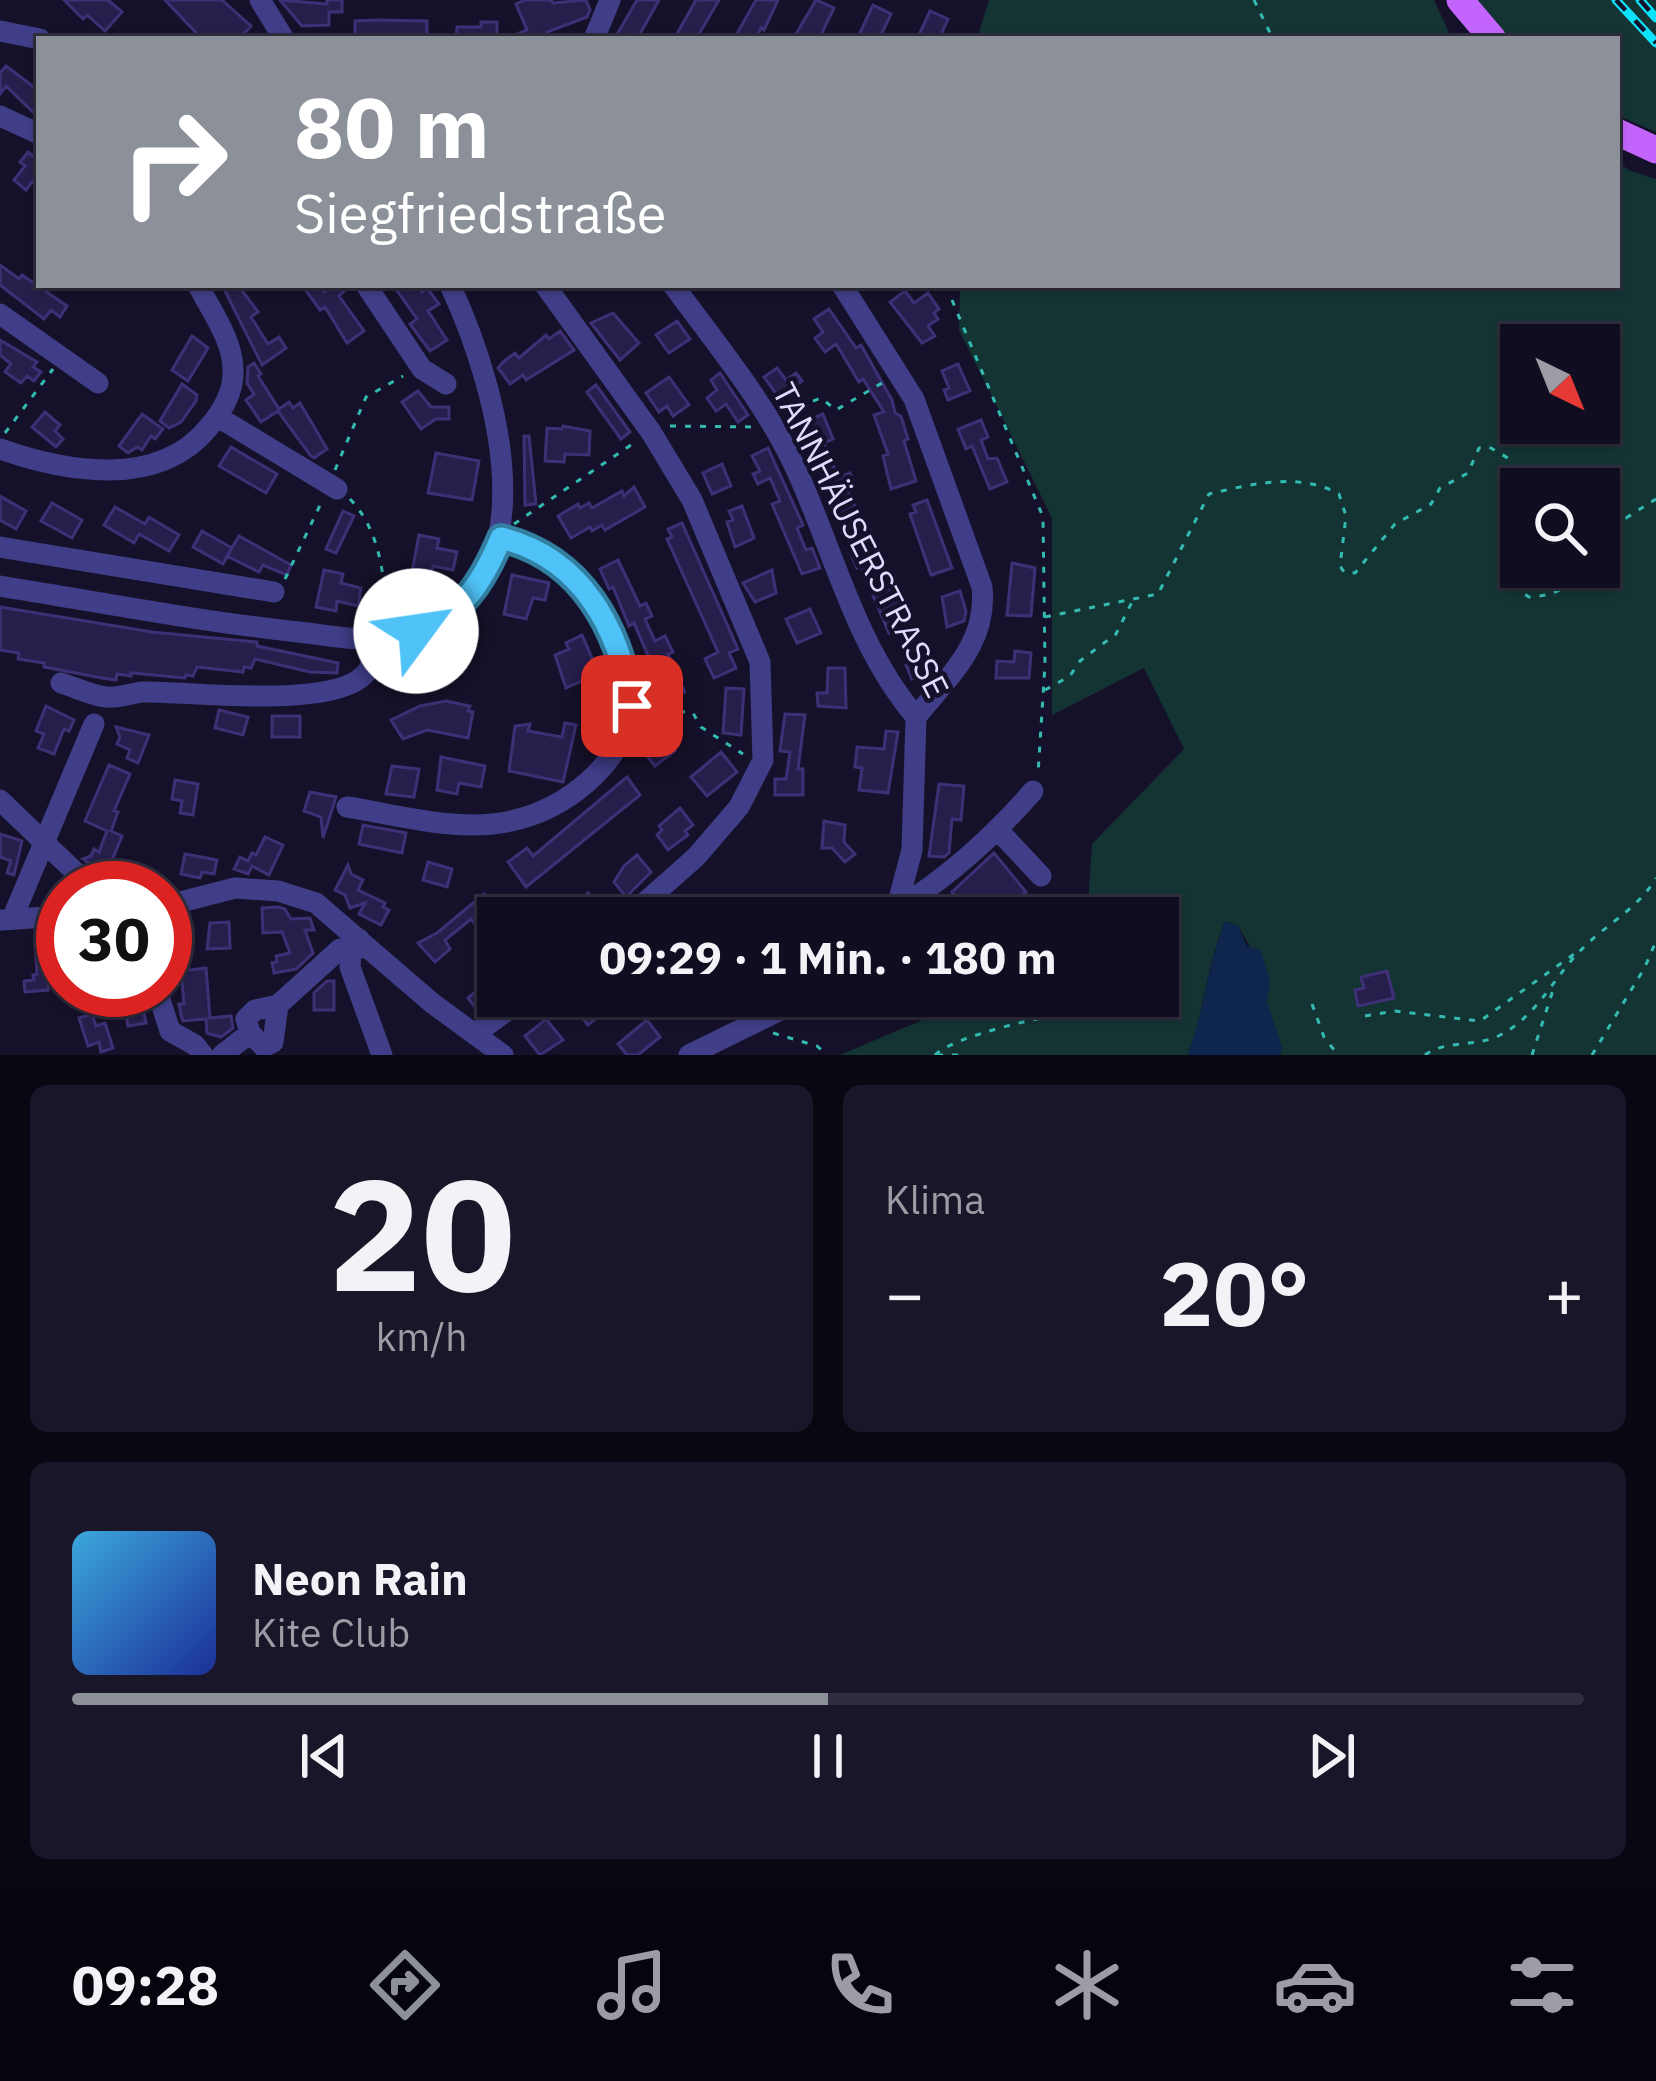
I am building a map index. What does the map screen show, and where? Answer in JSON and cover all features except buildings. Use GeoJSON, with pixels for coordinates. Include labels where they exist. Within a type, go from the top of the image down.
{"type":"FeatureCollection","features":[{"type":"Feature","properties":{"kind":"main road"},"geometry":{"type":"LineString","coordinates":[[1460,0],[1490,36]]}},
{"type":"Feature","properties":{"kind":"main road"},"geometry":{"type":"LineString","coordinates":[[1620,133],[1656,151]]}},
{"type":"Feature","properties":{"kind":"street"},"geometry":{"type":"LineString","coordinates":[[595,36],[610,0]]}},
{"type":"Feature","properties":{"kind":"street"},"geometry":{"type":"LineString","coordinates":[[0,31],[36,38]]}},
{"type":"Feature","properties":{"kind":"street"},"geometry":{"type":"LineString","coordinates":[[0,116],[36,133]]}},
{"type":"Feature","properties":{"kind":"street"},"geometry":{"type":"LineString","coordinates":[[0,448],[41,463],[77,468],[155,464],[177,456],[200,439],[229,398],[234,372],[230,346],[200,288]]}},
{"type":"Feature","properties":{"kind":"street"},"geometry":{"type":"LineString","coordinates":[[368,288],[422,369],[446,384]]}},
{"type":"Feature","properties":{"kind":"street"},"geometry":{"type":"LineString","coordinates":[[0,586],[246,626],[378,639],[411,633],[453,613],[472,596],[502,532],[494,413],[451,288]]}},
{"type":"Feature","properties":{"kind":"street"},"geometry":{"type":"LineString","coordinates":[[547,288],[651,432],[692,500],[760,662],[760,765],[740,807],[719,833],[650,897]]}},
{"type":"Feature","properties":{"kind":"street","name":"TANNHÄUSERSTRASSE"},"geometry":{"type":"LineString","coordinates":[[676,288],[773,423],[874,657],[892,690],[916,718],[912,850],[901,897]]}},
{"type":"Feature","properties":{"kind":"street"},"geometry":{"type":"LineString","coordinates":[[844,288],[914,399],[982,587],[985,615],[965,656],[916,718]]}},
{"type":"Feature","properties":{"kind":"street"},"geometry":{"type":"LineString","coordinates":[[0,314],[98,383]]}},
{"type":"Feature","properties":{"kind":"street"},"geometry":{"type":"LineString","coordinates":[[218,417],[337,489]]}},
{"type":"Feature","properties":{"kind":"street"},"geometry":{"type":"LineString","coordinates":[[347,807],[467,824],[507,823],[535,815],[604,772],[632,706],[616,642],[588,591],[550,556],[502,532]]}},
{"type":"Feature","properties":{"kind":"street"},"geometry":{"type":"LineString","coordinates":[[0,547],[274,592]]}},
{"type":"Feature","properties":{"kind":"street"},"geometry":{"type":"LineString","coordinates":[[61,683],[106,698],[143,692],[226,698],[294,695],[354,683],[367,672],[378,639]]}},
{"type":"Feature","properties":{"kind":"street"},"geometry":{"type":"LineString","coordinates":[[36,918],[6,920],[94,724]]}},
{"type":"Feature","properties":{"kind":"street"},"geometry":{"type":"LineString","coordinates":[[919,897],[1033,791]]}},
{"type":"Feature","properties":{"kind":"street"},"geometry":{"type":"LineString","coordinates":[[0,800],[63,861]]}},
{"type":"Feature","properties":{"kind":"street"},"geometry":{"type":"LineString","coordinates":[[997,829],[1041,875]]}},
{"type":"Feature","properties":{"kind":"street"},"geometry":{"type":"LineString","coordinates":[[192,899],[235,888],[278,890],[316,903],[351,944],[503,1055]]}},
{"type":"Feature","properties":{"kind":"street"},"geometry":{"type":"LineString","coordinates":[[278,1004],[276,1049],[264,1047],[250,1033],[246,1018],[255,1010],[278,1004],[351,944]]}},
{"type":"Feature","properties":{"kind":"street"},"geometry":{"type":"LineString","coordinates":[[351,944],[350,967],[382,1055]]}},
{"type":"Feature","properties":{"kind":"street"},"geometry":{"type":"LineString","coordinates":[[166,1017],[170,1031],[203,1055]]}},
{"type":"Feature","properties":{"kind":"street"},"geometry":{"type":"LineString","coordinates":[[476,1034],[498,1017]]}},
{"type":"Feature","properties":{"kind":"street"},"geometry":{"type":"LineString","coordinates":[[689,1055],[764,1017]]}},
{"type":"Feature","properties":{"kind":"street"},"geometry":{"type":"LineString","coordinates":[[222,1055],[250,1033]]}},
{"type":"Feature","properties":{"kind":"path"},"geometry":{"type":"LineString","coordinates":[[1254,0],[1272,36]]}},
{"type":"Feature","properties":{"kind":"path"},"geometry":{"type":"LineString","coordinates":[[952,288],[952,300],[1043,517],[1044,691],[1040,765],[1033,791]]}},
{"type":"Feature","properties":{"kind":"path"},"geometry":{"type":"LineString","coordinates":[[0,439],[62,358]]}},
{"type":"Feature","properties":{"kind":"path"},"geometry":{"type":"LineString","coordinates":[[502,532],[663,427],[773,423],[820,398],[836,410],[899,373]]}},
{"type":"Feature","properties":{"kind":"path"},"geometry":{"type":"LineString","coordinates":[[1045,617],[1158,594],[1210,494],[1261,482],[1323,484],[1340,494],[1346,516],[1340,566],[1344,572],[1355,573],[1395,524],[1431,504],[1440,488],[1468,473],[1479,448],[1508,458],[1512,468]]}},
{"type":"Feature","properties":{"kind":"path"},"geometry":{"type":"LineString","coordinates":[[337,489],[361,512],[374,541],[385,593],[378,639]]}},
{"type":"Feature","properties":{"kind":"path"},"geometry":{"type":"LineString","coordinates":[[1620,514],[1626,518],[1656,499]]}},
{"type":"Feature","properties":{"kind":"path"},"geometry":{"type":"LineString","coordinates":[[1516,588],[1528,597],[1563,588]]}},
{"type":"Feature","properties":{"kind":"path"},"geometry":{"type":"LineString","coordinates":[[1044,691],[1070,676],[1080,661],[1116,634],[1132,599]]}},
{"type":"Feature","properties":{"kind":"path"},"geometry":{"type":"LineString","coordinates":[[632,706],[693,712],[701,727],[760,765]]}},
{"type":"Feature","properties":{"kind":"path"},"geometry":{"type":"LineString","coordinates":[[1365,1016],[1395,1011],[1480,1021],[1610,927],[1656,878]]}},
{"type":"Feature","properties":{"kind":"path"},"geometry":{"type":"LineString","coordinates":[[1592,1055],[1656,941]]}},
{"type":"Feature","properties":{"kind":"path"},"geometry":{"type":"LineString","coordinates":[[1425,1055],[1438,1046],[1494,1038],[1522,1022],[1583,947]]}},
{"type":"Feature","properties":{"kind":"path"},"geometry":{"type":"LineString","coordinates":[[1532,1055],[1556,980]]}},
{"type":"Feature","properties":{"kind":"path"},"geometry":{"type":"LineString","coordinates":[[1312,1004],[1324,1037],[1338,1055]]}},
{"type":"Feature","properties":{"kind":"path"},"geometry":{"type":"LineString","coordinates":[[935,1055],[973,1036],[1042,1017]]}},
{"type":"Feature","properties":{"kind":"path"},"geometry":{"type":"LineString","coordinates":[[749,1024],[817,1046],[827,1055]]}},
{"type":"Feature","properties":{"kind":"path"},"geometry":{"type":"LineString","coordinates":[[935,1055],[959,1055]]}},
{"type":"Feature","properties":{"kind":"green space"},"geometry":{"type":"Polygon","coordinates":[[[989,0],[1434,0],[1451,36],[978,36],[989,0]]]}},
{"type":"Feature","properties":{"kind":"green space"},"geometry":{"type":"Polygon","coordinates":[[[1475,0],[1656,0],[1656,132],[1620,116],[1620,36],[1503,36],[1475,0]]]}},
{"type":"Feature","properties":{"kind":"green space"},"geometry":{"type":"Polygon","coordinates":[[[1620,164],[1656,179],[1656,1055],[1280,1055],[1282,1047],[1267,1002],[1270,981],[1238,926],[1225,921],[1188,1055],[840,1055],[930,1017],[1179,1017],[1179,897],[1088,897],[1092,844],[1184,749],[1144,668],[1052,715],[1052,518],[959,330],[960,288],[1620,288],[1620,164]]]}},
{"type":"Feature","properties":{"kind":"water"},"geometry":{"type":"Polygon","coordinates":[[[1225,921],[1238,926],[1247,946],[1261,950],[1280,1055],[1188,1055],[1225,921]]]}},
{"type":"Feature","properties":{"kind":"railway"},"geometry":{"type":"LineString","coordinates":[[1616,0],[1656,43]]}},
{"type":"Feature","properties":{"kind":"railway"},"geometry":{"type":"LineString","coordinates":[[1640,0],[1656,18]]}},
{"type":"Feature","properties":{"kind":"route"},"geometry":{"type":"LineString","coordinates":[[416,631],[434,625],[472,596],[501,538],[521,543],[550,556],[588,591],[616,642],[632,706]]}}]}
